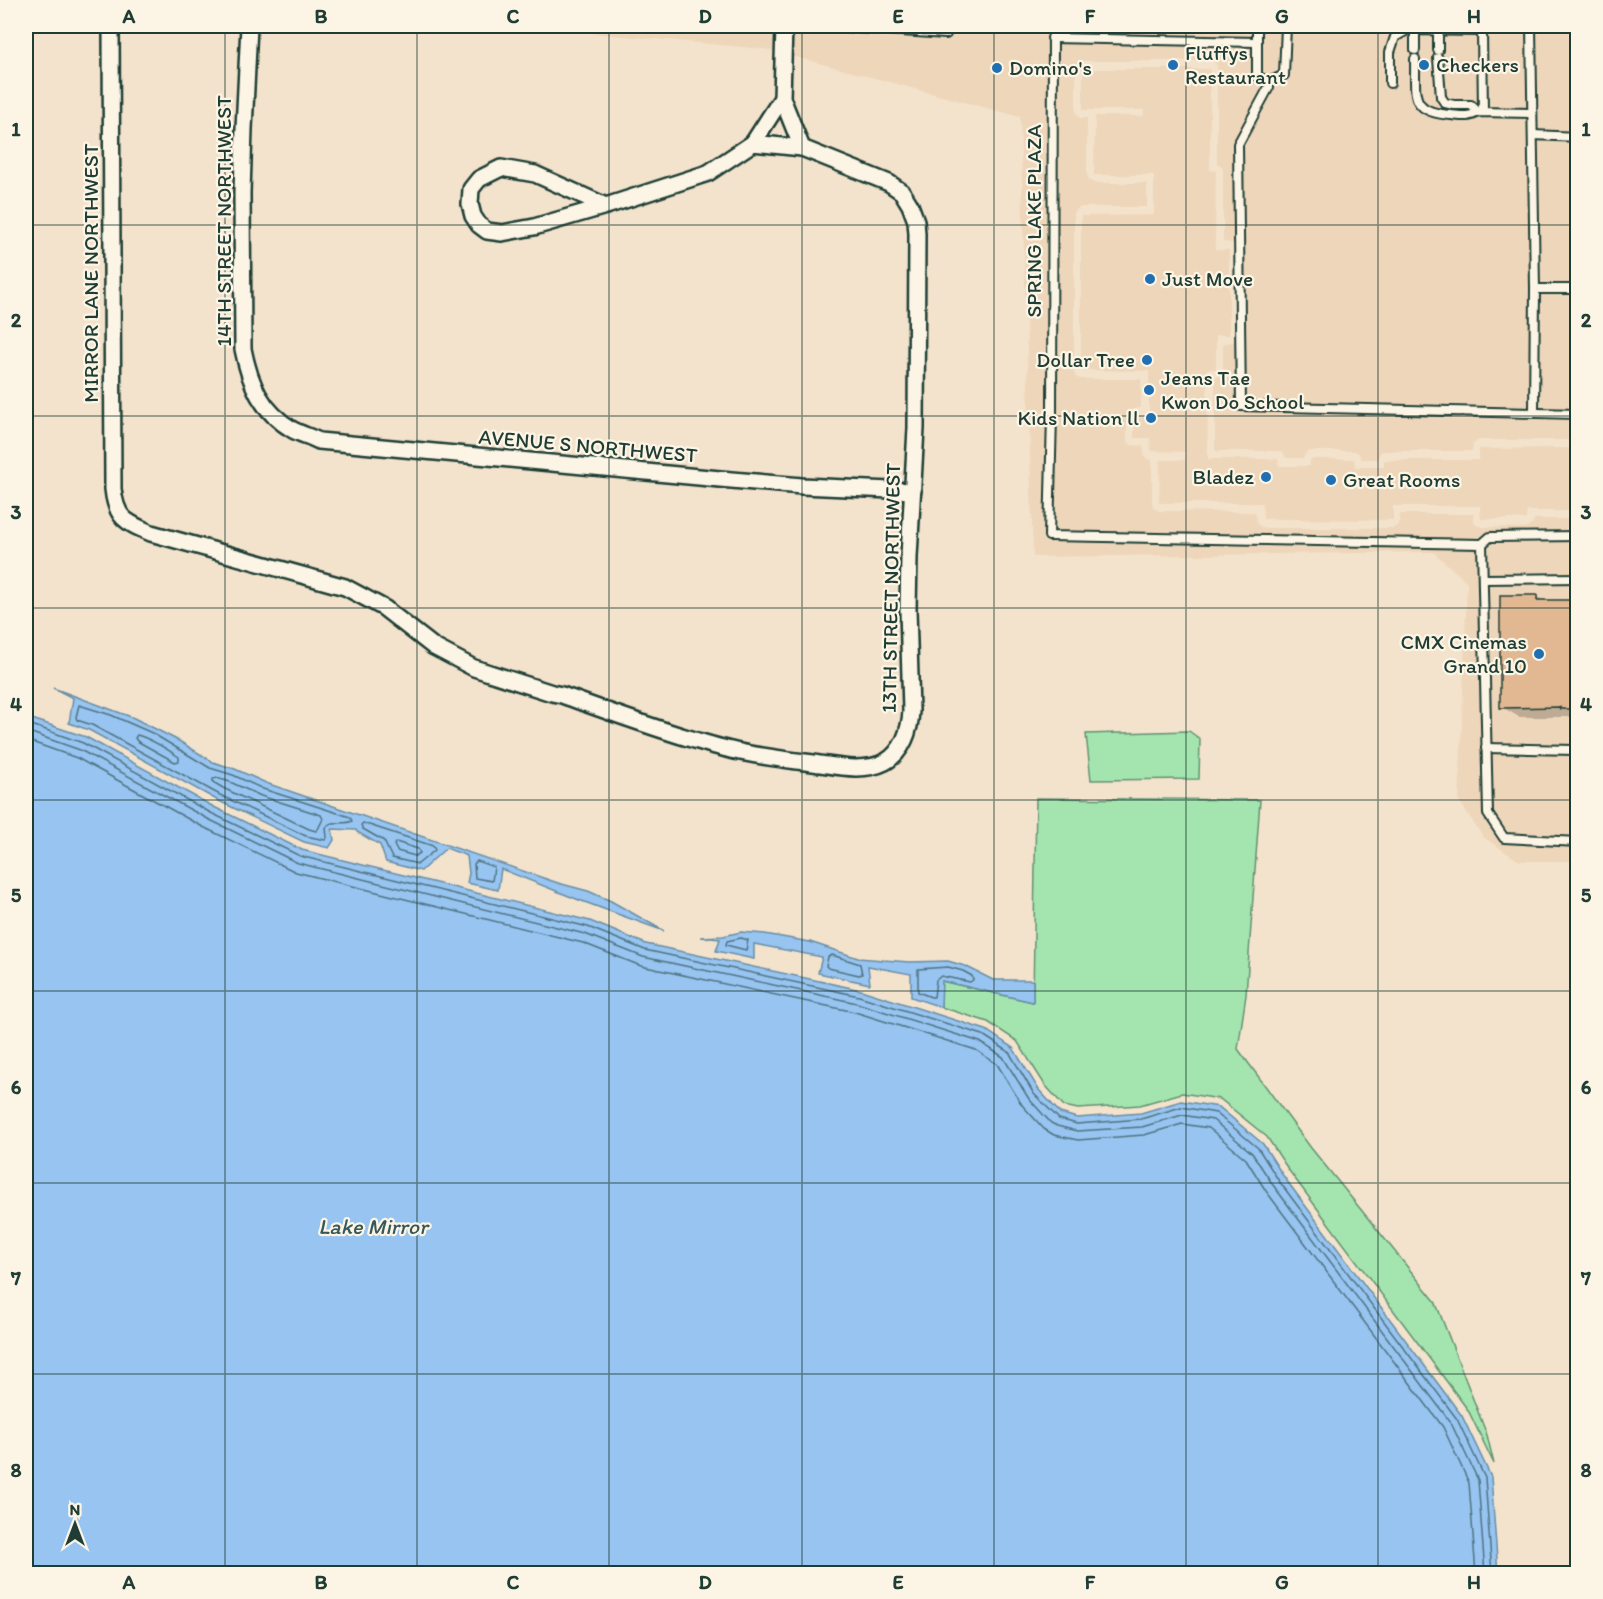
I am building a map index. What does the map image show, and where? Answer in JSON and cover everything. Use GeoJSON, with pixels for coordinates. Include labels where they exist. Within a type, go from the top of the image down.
{"type":"FeatureCollection","features":[{"type":"Feature","properties":{"kind":"street","name":"MIRROR LANE NORTHWEST"},"geometry":{"type":"LineString","coordinates":[[111,26],[113,489],[115,504],[122,518]]}},
{"type":"Feature","properties":{"kind":"street","name":"14TH STREET NORTHWEST"},"geometry":{"type":"LineString","coordinates":[[249,26],[243,172],[243,349],[248,373],[268,410]]}},
{"type":"Feature","properties":{"kind":"street"},"geometry":{"type":"LineString","coordinates":[[784,26],[782,98],[802,148]]}},
{"type":"Feature","properties":{"kind":"street"},"geometry":{"type":"LineString","coordinates":[[606,206],[535,174],[501,168],[479,179],[471,189],[470,204],[473,216],[479,225],[487,231],[502,233],[534,227],[606,206],[708,172],[753,144],[782,98]]}},
{"type":"Feature","properties":{"kind":"street","name":"13TH STREET NORTHWEST"},"geometry":{"type":"LineString","coordinates":[[122,518],[151,533],[345,587],[384,608],[434,647],[474,668],[552,693],[562,694],[637,723],[737,752],[801,762],[862,768],[875,766],[890,758],[907,737],[911,711],[908,609],[916,416],[916,221],[902,192],[889,183],[802,148],[753,144]]}},
{"type":"Feature","properties":{"kind":"street","name":"AVENUE S NORTHWEST"},"geometry":{"type":"LineString","coordinates":[[268,410],[294,430],[319,441],[802,486],[913,491]]}},
{"type":"Feature","properties":{"kind":"lane"},"geometry":{"type":"LineString","coordinates":[[442,26],[457,26]]}},
{"type":"Feature","properties":{"kind":"lane"},"geometry":{"type":"LineString","coordinates":[[827,26],[946,34]]}},
{"type":"Feature","properties":{"kind":"lane","name":"SPRING LAKE PLAZA"},"geometry":{"type":"LineString","coordinates":[[1053,26],[1052,416],[1048,536],[1482,544]]}},
{"type":"Feature","properties":{"kind":"lane"},"geometry":{"type":"LineString","coordinates":[[1257,26],[1257,76],[1269,82]]}},
{"type":"Feature","properties":{"kind":"lane"},"geometry":{"type":"LineString","coordinates":[[1269,82],[1284,75],[1286,26]]}},
{"type":"Feature","properties":{"kind":"lane"},"geometry":{"type":"LineString","coordinates":[[1531,26],[1534,413]]}},
{"type":"Feature","properties":{"kind":"lane"},"geometry":{"type":"LineString","coordinates":[[1390,83],[1390,52],[1395,37],[1407,30],[1482,31],[1481,112]]}},
{"type":"Feature","properties":{"kind":"lane"},"geometry":{"type":"LineString","coordinates":[[1415,30],[1415,50]]}},
{"type":"Feature","properties":{"kind":"lane"},"geometry":{"type":"LineString","coordinates":[[1438,30],[1441,97],[1445,103],[1472,105],[1481,112]]}},
{"type":"Feature","properties":{"kind":"lane"},"geometry":{"type":"LineString","coordinates":[[1052,38],[1257,42]]}},
{"type":"Feature","properties":{"kind":"lane"},"geometry":{"type":"LineString","coordinates":[[1415,59],[1416,98],[1425,110],[1435,114],[1471,116],[1481,112],[1532,113]]}},
{"type":"Feature","properties":{"kind":"lane"},"geometry":{"type":"LineString","coordinates":[[1269,82],[1269,87],[1238,144],[1241,406],[1578,414]]}},
{"type":"Feature","properties":{"kind":"lane"},"geometry":{"type":"LineString","coordinates":[[1533,135],[1578,137]]}},
{"type":"Feature","properties":{"kind":"lane"},"geometry":{"type":"LineString","coordinates":[[1534,289],[1578,289]]}},
{"type":"Feature","properties":{"kind":"lane"},"geometry":{"type":"LineString","coordinates":[[1578,536],[1490,537],[1482,544],[1488,814],[1504,838],[1578,842]]}},
{"type":"Feature","properties":{"kind":"lane"},"geometry":{"type":"LineString","coordinates":[[1483,579],[1578,578]]}},
{"type":"Feature","properties":{"kind":"lane"},"geometry":{"type":"LineString","coordinates":[[1486,748],[1574,750],[1578,754]]}},
{"type":"Feature","properties":{"kind":"shaded area"},"geometry":{"type":"Polygon","coordinates":[[[514,26],[776,26],[775,52],[763,49],[514,26]]]}},
{"type":"Feature","properties":{"kind":"shaded area"},"geometry":{"type":"Polygon","coordinates":[[[793,26],[1577,26],[1577,440],[1479,440],[1473,444],[1472,451],[1384,451],[1377,459],[1361,459],[1359,453],[1354,451],[1310,451],[1303,458],[1286,458],[1283,452],[1278,451],[1215,451],[1215,377],[1220,376],[1223,371],[1223,343],[1233,342],[1236,335],[1237,250],[1233,243],[1223,242],[1223,171],[1222,166],[1217,163],[1217,66],[1210,61],[1081,61],[1077,64],[1076,110],[1080,118],[1087,118],[1087,175],[1089,180],[1094,183],[1147,183],[1147,207],[1081,207],[1074,213],[1074,373],[1080,379],[1141,379],[1141,408],[1128,412],[1127,437],[1128,442],[1132,445],[1143,446],[1145,456],[1152,460],[1152,503],[1159,511],[1255,512],[1257,524],[1263,528],[1393,528],[1399,525],[1400,514],[1473,514],[1475,524],[1481,527],[1526,528],[1532,524],[1534,519],[1577,519],[1577,861],[1519,861],[1483,837],[1459,801],[1467,582],[1433,552],[1033,557],[1020,117],[792,56],[793,26]]]}},
{"type":"Feature","properties":{"kind":"shaded area"},"geometry":{"type":"Polygon","coordinates":[[[1083,69],[1210,69],[1210,170],[1216,171],[1215,250],[1229,250],[1229,335],[1216,335],[1216,369],[1207,369],[1208,459],[1278,459],[1279,466],[1310,466],[1310,459],[1354,459],[1355,467],[1384,467],[1384,460],[1479,460],[1479,449],[1577,448],[1577,511],[1527,511],[1526,519],[1481,519],[1480,506],[1393,506],[1393,520],[1263,519],[1262,503],[1159,503],[1160,460],[1185,460],[1185,452],[1151,451],[1150,438],[1134,438],[1134,417],[1149,416],[1149,371],[1081,370],[1081,216],[1154,215],[1154,175],[1094,175],[1095,116],[1143,116],[1144,110],[1083,110],[1083,69]]]}},
{"type":"Feature","properties":{"kind":"green space"},"geometry":{"type":"Polygon","coordinates":[[[1189,731],[1200,739],[1199,779],[1091,780],[1086,734],[1189,731]]]}},
{"type":"Feature","properties":{"kind":"green space"},"geometry":{"type":"Polygon","coordinates":[[[1036,798],[1260,800],[1246,995],[1238,1049],[1311,1148],[1435,1301],[1487,1435],[1494,1464],[1468,1410],[1290,1172],[1267,1137],[1220,1099],[1182,1093],[1140,1105],[1078,1109],[1064,1106],[1045,1085],[1017,1041],[988,1022],[941,1007],[941,981],[1033,1002],[1036,798]]]}},
{"type":"Feature","properties":{"kind":"water"},"geometry":{"type":"Polygon","coordinates":[[[53,688],[134,718],[179,741],[213,762],[266,783],[558,883],[588,891],[611,901],[664,931],[501,869],[498,890],[467,883],[469,873],[467,856],[446,848],[421,871],[386,862],[380,845],[356,830],[332,829],[334,840],[329,848],[304,842],[217,800],[89,730],[69,723],[73,698],[53,688]]]}},
{"type":"Feature","properties":{"kind":"water","name":"Lake Mirror"},"geometry":{"type":"Polygon","coordinates":[[[26,717],[86,737],[214,807],[302,850],[590,921],[646,944],[861,990],[986,1030],[1013,1048],[1039,1090],[1060,1113],[1077,1118],[1141,1113],[1181,1101],[1219,1107],[1263,1144],[1284,1177],[1462,1416],[1491,1477],[1498,1573],[26,1573],[26,717]]]}},
{"type":"Feature","properties":{"kind":"water"},"geometry":{"type":"Polygon","coordinates":[[[741,932],[810,942],[858,958],[909,962],[948,961],[965,966],[993,980],[1033,980],[1033,1002],[942,981],[941,1007],[911,997],[911,974],[868,966],[870,984],[818,973],[822,957],[754,944],[754,959],[716,951],[720,939],[700,937],[741,932]]]}},
{"type":"Feature","properties":{"kind":"building","name":"CMX Cinemas Grand 10"},"geometry":{"type":"Polygon","coordinates":[[[1500,595],[1537,595],[1537,600],[1578,600],[1578,709],[1500,708],[1500,595]]]}},
{"type":"Feature","properties":{"kind":"place","name":"Fluffys Restaurant"},"geometry":{"type":"Point","coordinates":[1173,65]}},
{"type":"Feature","properties":{"kind":"place","name":"Checkers"},"geometry":{"type":"Point","coordinates":[1424,65]}},
{"type":"Feature","properties":{"kind":"place","name":"Domino's"},"geometry":{"type":"Point","coordinates":[997,68]}},
{"type":"Feature","properties":{"kind":"place","name":"Just Move"},"geometry":{"type":"Point","coordinates":[1150,279]}},
{"type":"Feature","properties":{"kind":"place","name":"Dollar Tree"},"geometry":{"type":"Point","coordinates":[1147,360]}},
{"type":"Feature","properties":{"kind":"place","name":"Jeans Tae Kwon Do School"},"geometry":{"type":"Point","coordinates":[1149,390]}},
{"type":"Feature","properties":{"kind":"place","name":"Kids Nation ll"},"geometry":{"type":"Point","coordinates":[1151,418]}},
{"type":"Feature","properties":{"kind":"place","name":"Bladez"},"geometry":{"type":"Point","coordinates":[1266,477]}},
{"type":"Feature","properties":{"kind":"place","name":"Great Rooms"},"geometry":{"type":"Point","coordinates":[1331,480]}},
{"type":"Feature","properties":{"kind":"place","name":"CMX Cinemas Grand 10"},"geometry":{"type":"Point","coordinates":[1539,654]}}]}
